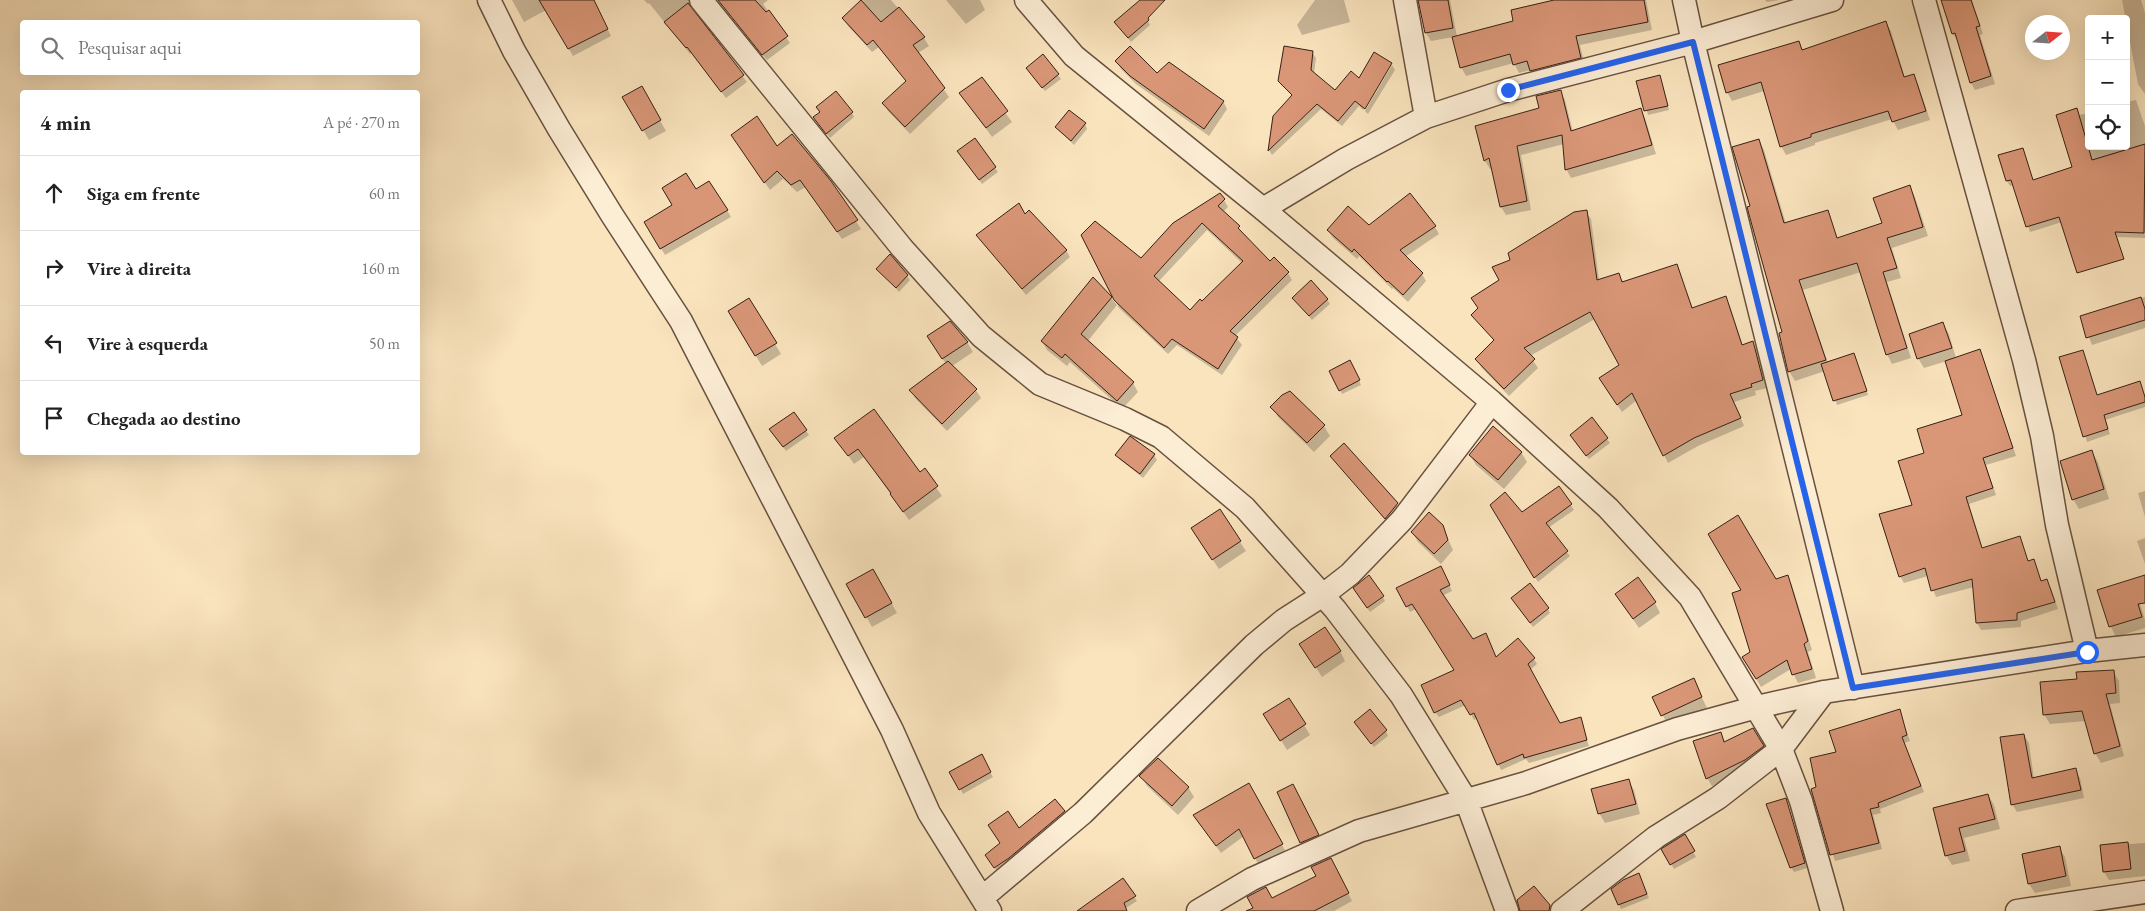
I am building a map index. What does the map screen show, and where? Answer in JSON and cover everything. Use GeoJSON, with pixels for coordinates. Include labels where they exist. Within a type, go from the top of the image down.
{"type":"FeatureCollection","features":[{"type":"Feature","properties":{"kind":"street"},"geometry":{"type":"LineString","coordinates":[[489,0],[514,51],[559,129],[681,321],[892,730],[929,813],[986,905],[1083,813],[1254,645],[1284,620],[1323,595],[1350,574],[1402,520],[1492,402]]}},
{"type":"Feature","properties":{"kind":"street"},"geometry":{"type":"LineString","coordinates":[[701,0],[902,248],[980,336],[1040,384],[1125,419],[1161,437],[1244,508],[1323,595],[1401,695],[1466,800],[1507,911]]}},
{"type":"Feature","properties":{"kind":"street"},"geometry":{"type":"LineString","coordinates":[[1026,0],[1074,56],[1262,209],[1492,402],[1608,508],[1690,597],[1781,749],[1801,801],[1832,911]]}},
{"type":"Feature","properties":{"kind":"street"},"geometry":{"type":"LineString","coordinates":[[1405,0],[1426,117]]}},
{"type":"Feature","properties":{"kind":"street"},"geometry":{"type":"LineString","coordinates":[[1684,0],[1853,688]]}},
{"type":"Feature","properties":{"kind":"street"},"geometry":{"type":"LineString","coordinates":[[1262,209],[1346,159],[1426,117],[1508,90],[1693,42],[1832,0]]}},
{"type":"Feature","properties":{"kind":"street"},"geometry":{"type":"LineString","coordinates":[[1924,0],[2024,360],[2042,436],[2057,526],[2087,652]]}},
{"type":"Feature","properties":{"kind":"street"},"geometry":{"type":"LineString","coordinates":[[1198,911],[1252,879],[1359,831],[1526,783],[1677,729],[1757,707],[1824,692],[2145,645]]}},
{"type":"Feature","properties":{"kind":"street"},"geometry":{"type":"LineString","coordinates":[[1562,911],[1656,837],[1718,798],[1781,749],[1824,692]]}},
{"type":"Feature","properties":{"kind":"street"},"geometry":{"type":"LineString","coordinates":[[2017,911],[2145,892]]}},
{"type":"Feature","properties":{"kind":"building"},"geometry":{"type":"Polygon","coordinates":[[[539,0],[594,0],[608,29],[568,49],[539,0]]]}},
{"type":"Feature","properties":{"kind":"building"},"geometry":{"type":"Polygon","coordinates":[[[718,0],[755,0],[766,12],[769,10],[788,36],[762,55],[718,0]]]}},
{"type":"Feature","properties":{"kind":"building"},"geometry":{"type":"Polygon","coordinates":[[[861,0],[881,22],[899,7],[925,37],[913,45],[945,88],[905,127],[882,103],[906,81],[873,40],[867,45],[842,18],[861,0]]]}},
{"type":"Feature","properties":{"kind":"building"},"geometry":{"type":"Polygon","coordinates":[[[1140,0],[1165,0],[1148,18],[1149,20],[1128,38],[1114,22],[1140,0]]]}},
{"type":"Feature","properties":{"kind":"building"},"geometry":{"type":"Polygon","coordinates":[[[1418,0],[1448,0],[1453,28],[1425,33],[1418,0]]]}},
{"type":"Feature","properties":{"kind":"building"},"geometry":{"type":"Polygon","coordinates":[[[1554,0],[1644,0],[1648,22],[1576,36],[1581,58],[1530,71],[1527,61],[1513,65],[1510,54],[1460,68],[1452,37],[1513,21],[1511,10],[1554,0]]]}},
{"type":"Feature","properties":{"kind":"building"},"geometry":{"type":"Polygon","coordinates":[[[1941,0],[1971,0],[1980,26],[1976,27],[1991,76],[1970,83],[1955,33],[1952,34],[1941,0]]]}},
{"type":"Feature","properties":{"kind":"building"},"geometry":{"type":"Polygon","coordinates":[[[688,3],[744,75],[721,92],[687,47],[664,22],[688,3]]]}},
{"type":"Feature","properties":{"kind":"building"},"geometry":{"type":"Polygon","coordinates":[[[1886,21],[1904,77],[1914,74],[1926,111],[1892,122],[1888,111],[1811,134],[1811,137],[1780,147],[1761,82],[1726,93],[1718,65],[1799,41],[1802,50],[1886,21]]]}},
{"type":"Feature","properties":{"kind":"building"},"geometry":{"type":"Polygon","coordinates":[[[1130,46],[1157,73],[1169,62],[1224,101],[1204,129],[1130,76],[1115,61],[1130,46]]]}},
{"type":"Feature","properties":{"kind":"building"},"geometry":{"type":"Polygon","coordinates":[[[1284,46],[1313,51],[1311,70],[1335,90],[1351,71],[1359,78],[1374,52],[1392,63],[1365,109],[1355,101],[1338,121],[1317,104],[1268,151],[1273,116],[1292,95],[1278,81],[1284,46]]]}},
{"type":"Feature","properties":{"kind":"building"},"geometry":{"type":"Polygon","coordinates":[[[1043,54],[1059,74],[1042,88],[1026,68],[1043,54]]]}},
{"type":"Feature","properties":{"kind":"building"},"geometry":{"type":"Polygon","coordinates":[[[1660,75],[1668,106],[1644,111],[1636,81],[1660,75]]]}},
{"type":"Feature","properties":{"kind":"building"},"geometry":{"type":"Polygon","coordinates":[[[982,77],[1008,111],[986,128],[959,93],[982,77]]]}},
{"type":"Feature","properties":{"kind":"building"},"geometry":{"type":"Polygon","coordinates":[[[642,86],[661,120],[642,131],[622,97],[642,86]]]}},
{"type":"Feature","properties":{"kind":"building"},"geometry":{"type":"Polygon","coordinates":[[[1561,90],[1571,131],[1641,108],[1652,145],[1565,170],[1562,135],[1517,146],[1527,201],[1500,207],[1489,158],[1484,161],[1475,126],[1539,108],[1536,96],[1561,90]]]}},
{"type":"Feature","properties":{"kind":"building"},"geometry":{"type":"Polygon","coordinates":[[[836,91],[853,112],[826,134],[813,117],[820,112],[816,107],[836,91]]]}},
{"type":"Feature","properties":{"kind":"building"},"geometry":{"type":"Polygon","coordinates":[[[2077,108],[2085,136],[2085,150],[2089,150],[2092,160],[2145,144],[2144,233],[2115,232],[2124,259],[2077,273],[2059,217],[2026,227],[2011,180],[2006,181],[1998,155],[2023,148],[2033,180],[2072,167],[2056,115],[2077,108]]]}},
{"type":"Feature","properties":{"kind":"building"},"geometry":{"type":"Polygon","coordinates":[[[1069,110],[1086,123],[1071,141],[1055,127],[1069,110]]]}},
{"type":"Feature","properties":{"kind":"building"},"geometry":{"type":"Polygon","coordinates":[[[757,116],[777,146],[792,134],[831,181],[858,220],[837,232],[800,180],[791,185],[777,171],[764,183],[731,135],[757,116]]]}},
{"type":"Feature","properties":{"kind":"building"},"geometry":{"type":"Polygon","coordinates":[[[975,138],[996,167],[979,180],[957,151],[975,138]]]}},
{"type":"Feature","properties":{"kind":"building"},"geometry":{"type":"Polygon","coordinates":[[[1759,139],[1784,223],[1828,210],[1837,238],[1882,223],[1873,198],[1910,185],[1923,227],[1887,238],[1897,268],[1883,272],[1907,348],[1886,355],[1857,263],[1799,280],[1826,360],[1788,372],[1779,333],[1782,332],[1747,207],[1750,206],[1732,147],[1759,139]]]}},
{"type":"Feature","properties":{"kind":"building"},"geometry":{"type":"Polygon","coordinates":[[[686,173],[696,189],[709,181],[728,210],[660,249],[644,222],[672,205],[662,188],[686,173]]]}},
{"type":"Feature","properties":{"kind":"building"},"geometry":{"type":"Polygon","coordinates":[[[1220,193],[1225,199],[1218,206],[1240,226],[1238,228],[1270,261],[1274,257],[1289,272],[1230,331],[1238,337],[1218,369],[1172,339],[1164,348],[1114,300],[1081,235],[1095,221],[1141,258],[1173,223],[1220,193]],[[1202,223],[1154,276],[1190,310],[1200,299],[1202,301],[1243,261],[1202,223]]]}},
{"type":"Feature","properties":{"kind":"building"},"geometry":{"type":"Polygon","coordinates":[[[1410,193],[1436,226],[1400,250],[1423,273],[1403,295],[1354,249],[1352,252],[1327,230],[1348,206],[1369,225],[1410,193]]]}},
{"type":"Feature","properties":{"kind":"building"},"geometry":{"type":"Polygon","coordinates":[[[1019,203],[1025,214],[1029,210],[1067,250],[1022,289],[976,235],[1019,203]]]}},
{"type":"Feature","properties":{"kind":"building"},"geometry":{"type":"Polygon","coordinates":[[[1587,210],[1597,280],[1619,273],[1622,282],[1677,264],[1692,308],[1726,296],[1742,345],[1753,341],[1763,380],[1751,384],[1752,387],[1730,394],[1741,418],[1694,438],[1663,456],[1632,393],[1617,405],[1599,378],[1619,365],[1590,312],[1524,348],[1535,359],[1504,389],[1475,359],[1494,340],[1471,315],[1478,308],[1471,298],[1499,280],[1492,267],[1510,260],[1508,253],[1574,212],[1587,210]]]}},
{"type":"Feature","properties":{"kind":"building"},"geometry":{"type":"Polygon","coordinates":[[[890,254],[908,275],[896,288],[876,269],[890,254]]]}},
{"type":"Feature","properties":{"kind":"building"},"geometry":{"type":"Polygon","coordinates":[[[1093,277],[1112,297],[1081,334],[1134,382],[1117,401],[1065,354],[1062,358],[1041,341],[1093,277]]]}},
{"type":"Feature","properties":{"kind":"building"},"geometry":{"type":"Polygon","coordinates":[[[1311,280],[1328,299],[1309,316],[1292,298],[1311,280]]]}},
{"type":"Feature","properties":{"kind":"building"},"geometry":{"type":"Polygon","coordinates":[[[2141,297],[2145,309],[2145,320],[2086,338],[2080,316],[2141,297]]]}},
{"type":"Feature","properties":{"kind":"building"},"geometry":{"type":"Polygon","coordinates":[[[749,298],[777,343],[755,356],[728,311],[749,298]]]}},
{"type":"Feature","properties":{"kind":"building"},"geometry":{"type":"Polygon","coordinates":[[[950,321],[968,342],[942,359],[927,336],[950,321]]]}},
{"type":"Feature","properties":{"kind":"building"},"geometry":{"type":"Polygon","coordinates":[[[1943,322],[1952,348],[1917,359],[1909,334],[1943,322]]]}},
{"type":"Feature","properties":{"kind":"building"},"geometry":{"type":"Polygon","coordinates":[[[1980,349],[2013,448],[1983,458],[1993,488],[1966,497],[1982,548],[2020,536],[2028,561],[2034,559],[2041,581],[2047,579],[2055,602],[2017,613],[2017,620],[1976,623],[1972,579],[1931,591],[1925,568],[1899,577],[1879,514],[1912,505],[1898,461],[1924,453],[1917,429],[1962,415],[1945,361],[1980,349]]]}},
{"type":"Feature","properties":{"kind":"building"},"geometry":{"type":"Polygon","coordinates":[[[2083,350],[2097,395],[2140,381],[2145,402],[2104,415],[2108,429],[2083,437],[2059,357],[2083,350]]]}},
{"type":"Feature","properties":{"kind":"building"},"geometry":{"type":"Polygon","coordinates":[[[1854,353],[1867,391],[1833,401],[1821,364],[1854,353]]]}},
{"type":"Feature","properties":{"kind":"building"},"geometry":{"type":"Polygon","coordinates":[[[1350,360],[1360,380],[1339,391],[1329,371],[1350,360]]]}},
{"type":"Feature","properties":{"kind":"building"},"geometry":{"type":"Polygon","coordinates":[[[948,361],[977,389],[942,424],[909,390],[948,361]]]}},
{"type":"Feature","properties":{"kind":"building"},"geometry":{"type":"Polygon","coordinates":[[[1290,391],[1325,425],[1307,443],[1270,407],[1282,395],[1290,391]]]}},
{"type":"Feature","properties":{"kind":"building"},"geometry":{"type":"Polygon","coordinates":[[[874,409],[920,472],[925,468],[938,486],[903,512],[858,449],[848,456],[834,438],[874,409]]]}},
{"type":"Feature","properties":{"kind":"building"},"geometry":{"type":"Polygon","coordinates":[[[794,412],[807,430],[783,447],[769,429],[794,412]]]}},
{"type":"Feature","properties":{"kind":"building"},"geometry":{"type":"Polygon","coordinates":[[[1592,417],[1608,438],[1586,456],[1570,435],[1592,417]]]}},
{"type":"Feature","properties":{"kind":"building"},"geometry":{"type":"Polygon","coordinates":[[[1493,426],[1522,452],[1498,480],[1469,455],[1493,426]]]}},
{"type":"Feature","properties":{"kind":"building"},"geometry":{"type":"Polygon","coordinates":[[[1130,436],[1155,454],[1140,474],[1115,455],[1130,436]]]}},
{"type":"Feature","properties":{"kind":"building"},"geometry":{"type":"Polygon","coordinates":[[[1344,443],[1398,503],[1385,519],[1330,456],[1344,443]]]}},
{"type":"Feature","properties":{"kind":"building"},"geometry":{"type":"Polygon","coordinates":[[[2092,450],[2104,489],[2072,500],[2060,461],[2092,450]]]}},
{"type":"Feature","properties":{"kind":"building"},"geometry":{"type":"Polygon","coordinates":[[[1559,486],[1572,504],[1546,523],[1568,551],[1534,578],[1490,505],[1505,492],[1522,512],[1559,486]]]}},
{"type":"Feature","properties":{"kind":"building"},"geometry":{"type":"Polygon","coordinates":[[[1220,509],[1241,541],[1212,560],[1191,528],[1220,509]]]}},
{"type":"Feature","properties":{"kind":"building"},"geometry":{"type":"Polygon","coordinates":[[[1429,512],[1443,525],[1448,540],[1434,554],[1411,532],[1429,512]]]}},
{"type":"Feature","properties":{"kind":"building"},"geometry":{"type":"Polygon","coordinates":[[[1738,515],[1776,579],[1788,575],[1808,641],[1804,644],[1812,669],[1792,675],[1787,660],[1756,679],[1742,657],[1750,652],[1732,593],[1741,590],[1708,534],[1738,515]]]}},
{"type":"Feature","properties":{"kind":"building"},"geometry":{"type":"Polygon","coordinates":[[[1441,566],[1450,585],[1440,590],[1473,639],[1486,633],[1496,657],[1518,638],[1535,658],[1528,664],[1560,723],[1581,717],[1587,740],[1524,758],[1523,754],[1497,765],[1474,713],[1470,715],[1461,700],[1434,713],[1421,685],[1454,670],[1412,604],[1406,607],[1396,588],[1441,566]]]}},
{"type":"Feature","properties":{"kind":"building"},"geometry":{"type":"Polygon","coordinates":[[[873,569],[892,603],[865,618],[846,584],[873,569]]]}},
{"type":"Feature","properties":{"kind":"building"},"geometry":{"type":"Polygon","coordinates":[[[1369,575],[1384,596],[1367,608],[1353,588],[1369,575]]]}},
{"type":"Feature","properties":{"kind":"building"},"geometry":{"type":"Polygon","coordinates":[[[2145,575],[2145,603],[2138,604],[2142,617],[2109,627],[2097,590],[2145,575]]]}},
{"type":"Feature","properties":{"kind":"building"},"geometry":{"type":"Polygon","coordinates":[[[1638,577],[1656,602],[1633,619],[1615,594],[1638,577]]]}},
{"type":"Feature","properties":{"kind":"building"},"geometry":{"type":"Polygon","coordinates":[[[1530,583],[1549,608],[1530,623],[1511,598],[1530,583]]]}},
{"type":"Feature","properties":{"kind":"building"},"geometry":{"type":"Polygon","coordinates":[[[1325,627],[1341,651],[1315,668],[1299,644],[1325,627]]]}},
{"type":"Feature","properties":{"kind":"building"},"geometry":{"type":"Polygon","coordinates":[[[2114,670],[2116,693],[2106,694],[2120,746],[2094,754],[2082,711],[2043,715],[2040,682],[2077,679],[2076,672],[2114,670]]]}},
{"type":"Feature","properties":{"kind":"building"},"geometry":{"type":"Polygon","coordinates":[[[1694,678],[1702,697],[1661,716],[1652,697],[1694,678]]]}},
{"type":"Feature","properties":{"kind":"building"},"geometry":{"type":"Polygon","coordinates":[[[1289,698],[1306,724],[1280,741],[1263,714],[1289,698]]]}},
{"type":"Feature","properties":{"kind":"building"},"geometry":{"type":"Polygon","coordinates":[[[1370,709],[1387,730],[1371,744],[1354,722],[1370,709]]]}},
{"type":"Feature","properties":{"kind":"building"},"geometry":{"type":"Polygon","coordinates":[[[1900,709],[1907,735],[1902,737],[1921,786],[1878,803],[1879,807],[1870,809],[1879,843],[1830,855],[1811,789],[1816,787],[1810,758],[1836,752],[1829,731],[1900,709]]]}},
{"type":"Feature","properties":{"kind":"building"},"geometry":{"type":"Polygon","coordinates":[[[1753,728],[1764,746],[1745,760],[1706,779],[1693,741],[1721,732],[1724,742],[1753,728]]]}},
{"type":"Feature","properties":{"kind":"building"},"geometry":{"type":"Polygon","coordinates":[[[2024,734],[2032,778],[2076,768],[2081,790],[2011,805],[2000,737],[2024,734]]]}},
{"type":"Feature","properties":{"kind":"building"},"geometry":{"type":"Polygon","coordinates":[[[982,754],[991,772],[959,790],[949,772],[982,754]]]}},
{"type":"Feature","properties":{"kind":"building"},"geometry":{"type":"Polygon","coordinates":[[[1158,758],[1189,787],[1172,806],[1139,776],[1158,758]]]}},
{"type":"Feature","properties":{"kind":"building"},"geometry":{"type":"Polygon","coordinates":[[[1629,779],[1636,804],[1598,814],[1591,789],[1629,779]]]}},
{"type":"Feature","properties":{"kind":"building"},"geometry":{"type":"Polygon","coordinates":[[[1249,783],[1283,844],[1254,859],[1239,829],[1216,846],[1193,815],[1249,783]]]}},
{"type":"Feature","properties":{"kind":"building"},"geometry":{"type":"Polygon","coordinates":[[[1293,784],[1319,835],[1300,843],[1277,792],[1293,784]]]}},
{"type":"Feature","properties":{"kind":"building"},"geometry":{"type":"Polygon","coordinates":[[[1988,794],[1995,819],[1959,828],[1965,851],[1945,856],[1933,808],[1988,794]]]}},
{"type":"Feature","properties":{"kind":"building"},"geometry":{"type":"Polygon","coordinates":[[[1786,798],[1805,863],[1790,868],[1766,804],[1786,798]]]}},
{"type":"Feature","properties":{"kind":"building"},"geometry":{"type":"Polygon","coordinates":[[[1055,799],[1065,811],[1009,858],[994,868],[985,855],[1000,843],[988,825],[1008,811],[1019,828],[1055,799]]]}},
{"type":"Feature","properties":{"kind":"building"},"geometry":{"type":"Polygon","coordinates":[[[1685,834],[1695,851],[1670,865],[1661,849],[1685,834]]]}},
{"type":"Feature","properties":{"kind":"building"},"geometry":{"type":"Polygon","coordinates":[[[2128,842],[2131,869],[2103,872],[2100,845],[2128,842]]]}},
{"type":"Feature","properties":{"kind":"building"},"geometry":{"type":"Polygon","coordinates":[[[2060,846],[2066,876],[2028,884],[2022,854],[2060,846]]]}},
{"type":"Feature","properties":{"kind":"building"},"geometry":{"type":"Polygon","coordinates":[[[1331,858],[1349,893],[1314,911],[1246,911],[1253,908],[1247,897],[1266,887],[1272,898],[1316,876],[1311,867],[1331,858]]]}},
{"type":"Feature","properties":{"kind":"building"},"geometry":{"type":"Polygon","coordinates":[[[1639,873],[1647,894],[1618,905],[1611,889],[1623,880],[1639,873]]]}},
{"type":"Feature","properties":{"kind":"building"},"geometry":{"type":"Polygon","coordinates":[[[1123,878],[1136,896],[1124,903],[1127,911],[1077,911],[1123,878]]]}},
{"type":"Feature","properties":{"kind":"building"},"geometry":{"type":"Polygon","coordinates":[[[1534,886],[1550,905],[1549,911],[1520,911],[1517,900],[1534,886]]]}},
{"type":"Feature","properties":{"kind":"route"},"geometry":{"type":"LineString","coordinates":[[1508,90],[1693,42],[1853,688],[2087,652]]}}]}
